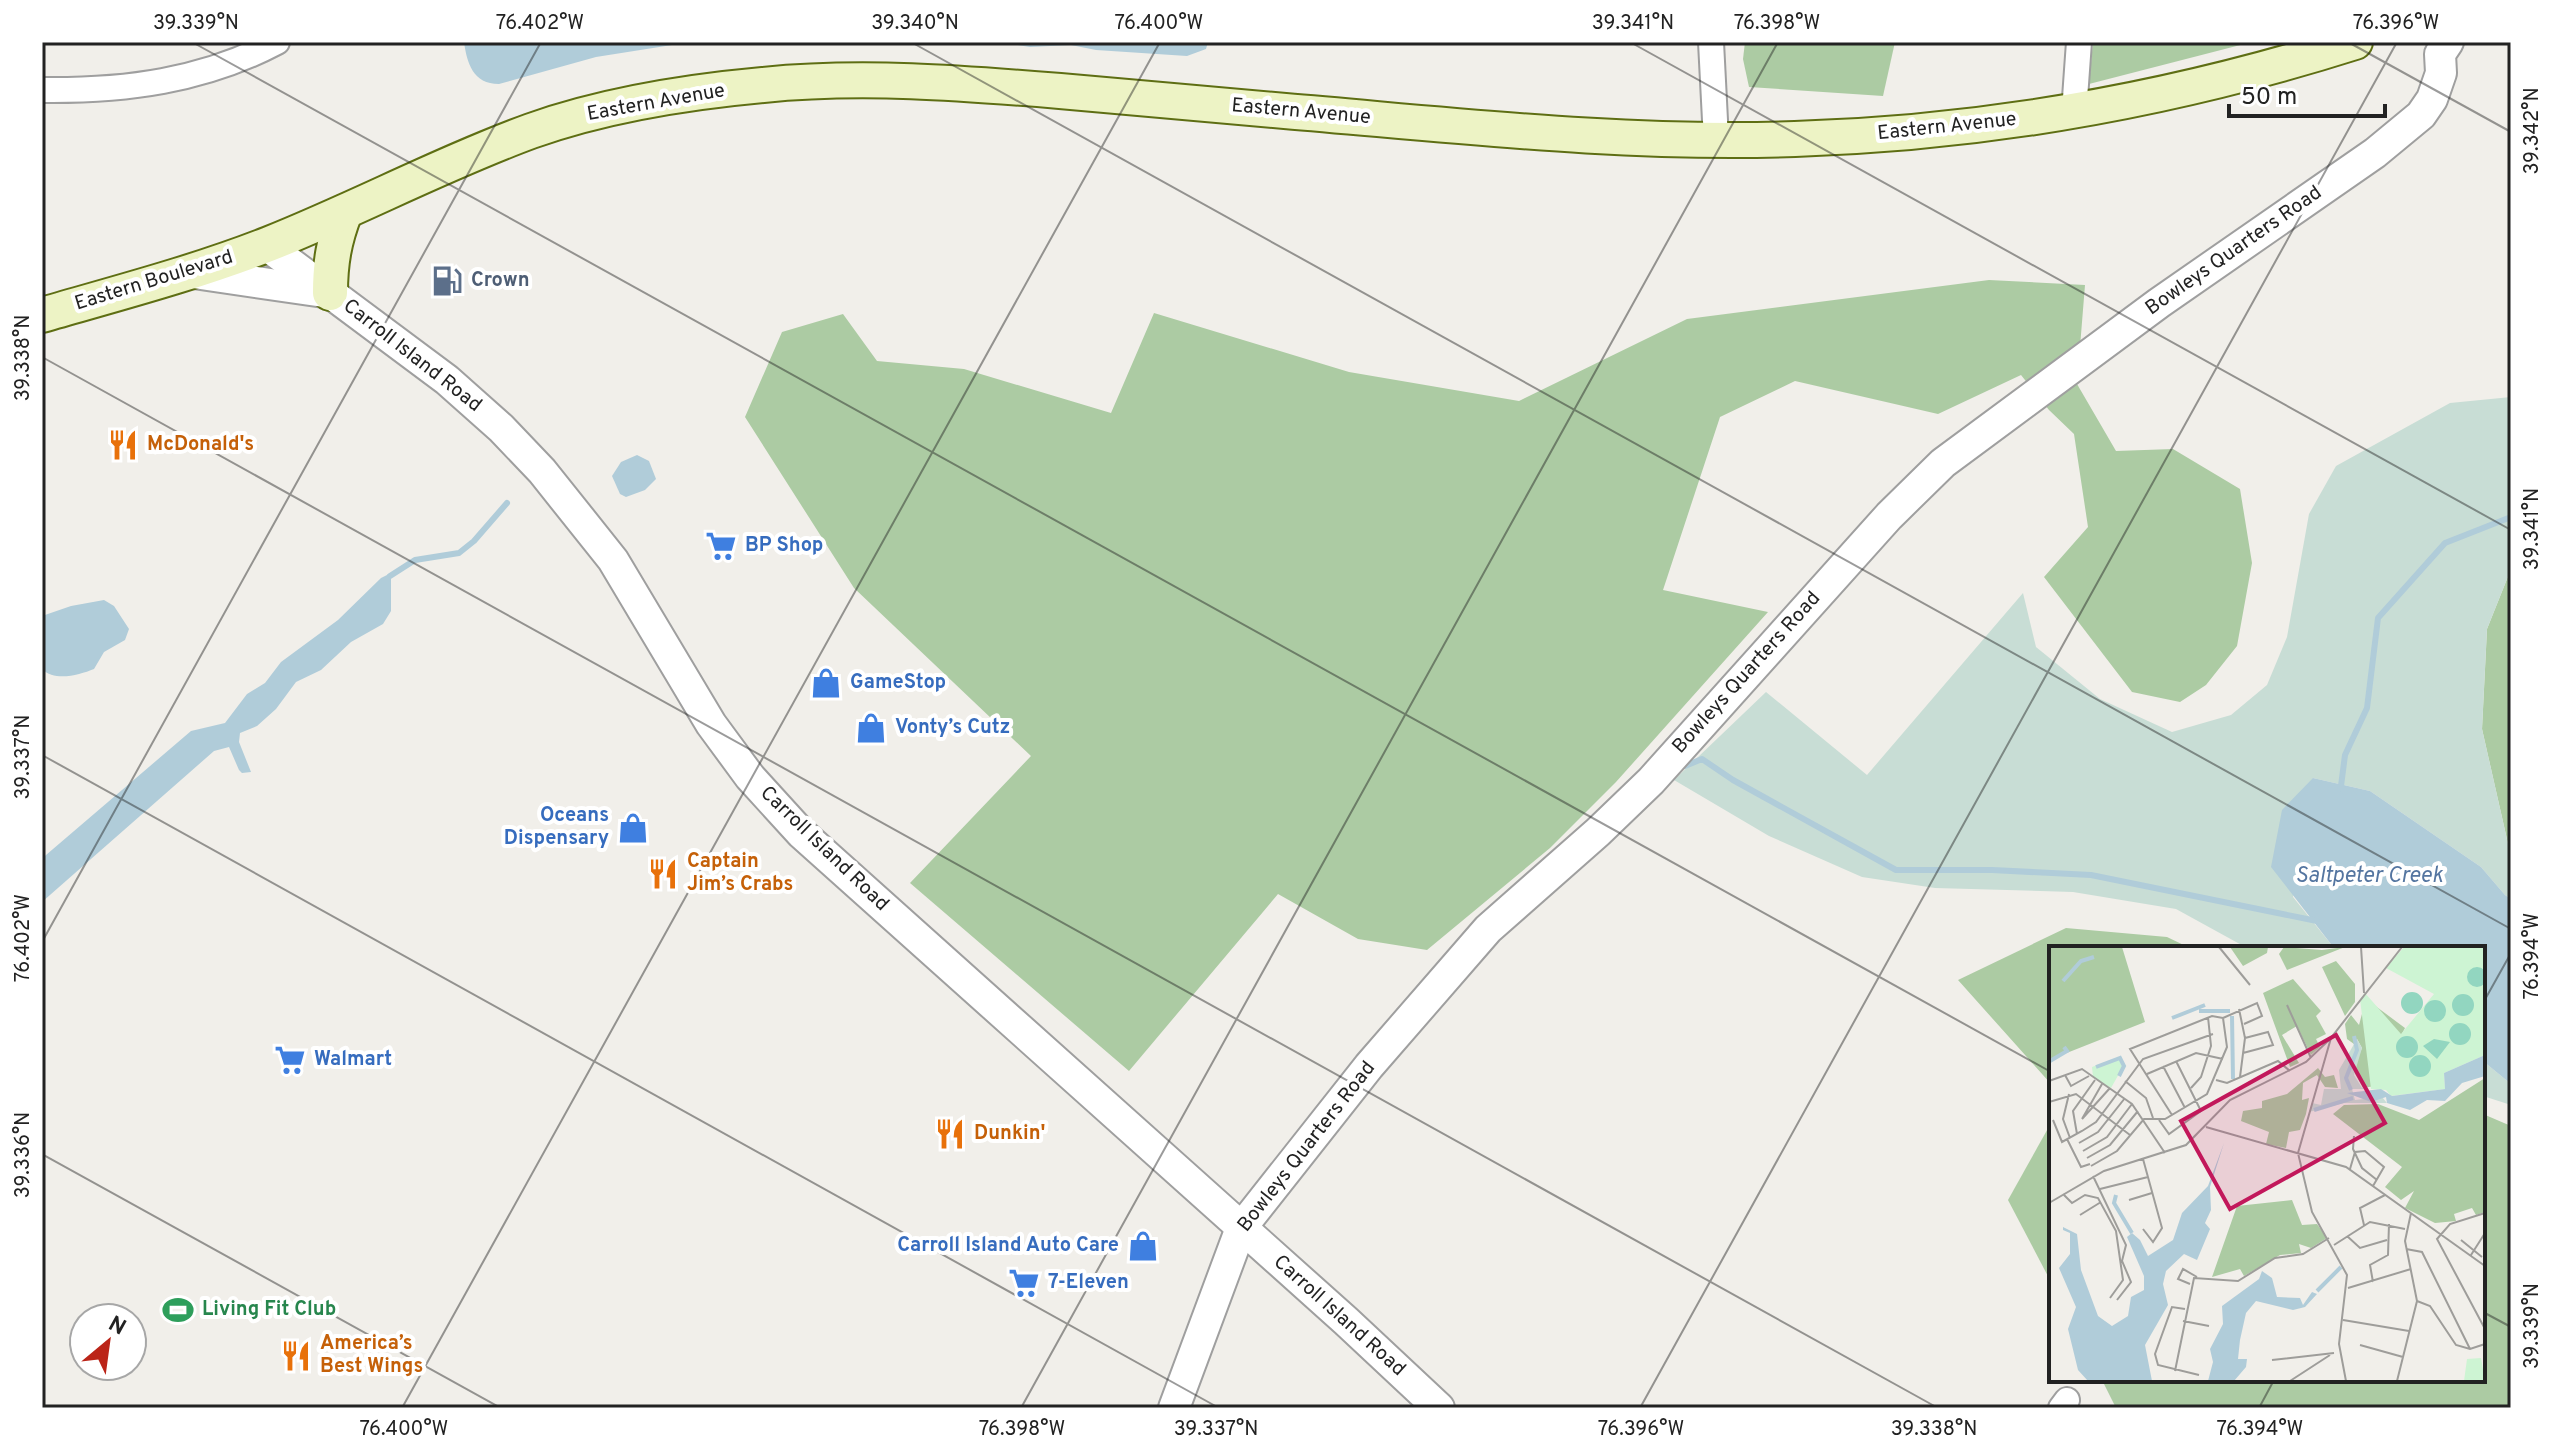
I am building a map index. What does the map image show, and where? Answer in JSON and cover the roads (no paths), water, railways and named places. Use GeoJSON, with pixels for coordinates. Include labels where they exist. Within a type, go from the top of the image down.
{"type":"FeatureCollection","features":[{"type":"Feature","properties":{"kind":"main road","name":"Eastern Avenue"},"geometry":{"type":"LineString","coordinates":[[266,245],[487,149],[572,118],[704,92],[813,81],[865,79],[971,83],[1543,132],[1716,140],[1795,139],[1978,126],[2074,112],[2220,81],[2355,42]]}},
{"type":"Feature","properties":{"kind":"main road"},"geometry":{"type":"LineString","coordinates":[[330,293],[334,238],[345,212]]}},
{"type":"Feature","properties":{"kind":"main road","name":"Eastern Boulevard"},"geometry":{"type":"LineString","coordinates":[[42,315],[266,245]]}},
{"type":"Feature","properties":{"kind":"street"},"geometry":{"type":"LineString","coordinates":[[42,90],[92,91],[168,81],[217,69],[277,42]]}},
{"type":"Feature","properties":{"kind":"street"},"geometry":{"type":"LineString","coordinates":[[1711,42],[1716,140]]}},
{"type":"Feature","properties":{"kind":"street"},"geometry":{"type":"LineString","coordinates":[[2074,112],[2079,42]]}},
{"type":"Feature","properties":{"kind":"street","name":"Bowleys Quarters Road"},"geometry":{"type":"LineString","coordinates":[[1174,1408],[1241,1228],[1369,1066],[1454,965],[1511,907],[1598,832],[1651,781],[1917,487],[1971,442],[2159,303],[2375,153],[2421,115],[2432,99],[2441,73],[2436,46]]}},
{"type":"Feature","properties":{"kind":"street","name":"Carroll Island Road"},"geometry":{"type":"LineString","coordinates":[[266,245],[447,380],[501,428],[542,471],[613,560],[711,724],[750,777],[801,833],[1439,1408]]}},
{"type":"Feature","properties":{"kind":"street"},"geometry":{"type":"LineString","coordinates":[[187,272],[330,293]]}},
{"type":"Feature","properties":{"kind":"water"},"geometry":{"type":"Polygon","coordinates":[[[464,42],[691,42],[596,57],[499,84],[477,76],[470,65],[464,42]]]}},
{"type":"Feature","properties":{"kind":"water"},"geometry":{"type":"Polygon","coordinates":[[[999,42],[1208,42],[1206,49],[1187,56],[1096,50],[1071,45],[1030,47],[999,42]]]}},
{"type":"Feature","properties":{"kind":"water"},"geometry":{"type":"Polygon","coordinates":[[[637,455],[649,461],[656,479],[645,490],[626,497],[620,494],[612,476],[621,462],[637,455]]]}},
{"type":"Feature","properties":{"kind":"water"},"geometry":{"type":"Polygon","coordinates":[[[389,574],[391,611],[383,624],[351,642],[321,670],[296,682],[276,709],[257,726],[240,733],[239,742],[251,772],[242,773],[239,770],[229,747],[214,751],[42,902],[42,859],[46,855],[191,731],[225,723],[247,694],[265,683],[281,662],[338,620],[389,574]]]}},
{"type":"Feature","properties":{"kind":"water"},"geometry":{"type":"Polygon","coordinates":[[[104,600],[114,606],[129,629],[125,640],[104,652],[94,669],[60,676],[42,669],[42,616],[71,606],[104,600]]]}},
{"type":"Feature","properties":{"kind":"water","name":"Saltpeter Creek"},"geometry":{"type":"Polygon","coordinates":[[[2313,778],[2370,791],[2481,867],[2511,899],[2511,1084],[2485,1063],[2485,946],[2332,946],[2271,867],[2282,810],[2313,778]]]}},
{"type":"Feature","properties":{"kind":"waterway"},"geometry":{"type":"LineString","coordinates":[[390,576],[415,560],[459,553],[474,541],[507,503]]}},
{"type":"Feature","properties":{"kind":"waterway","name":"Saltpeter Creek"},"geometry":{"type":"LineString","coordinates":[[2345,792],[2341,786],[2345,755],[2367,708],[2378,618],[2445,543],[2511,517]]}},
{"type":"Feature","properties":{"kind":"waterway"},"geometry":{"type":"LineString","coordinates":[[1685,766],[1702,759],[1733,780],[1896,870],[1992,870],[2091,875],[2317,921]]}},
{"type":"Feature","properties":{"kind":"place","name":"Crown"},"geometry":{"type":"Point","coordinates":[447,281]}},
{"type":"Feature","properties":{"kind":"place","name":"McDonald's"},"geometry":{"type":"Point","coordinates":[123,445]}},
{"type":"Feature","properties":{"kind":"place","name":"BP Shop"},"geometry":{"type":"Point","coordinates":[721,546]}},
{"type":"Feature","properties":{"kind":"place","name":"GameStop"},"geometry":{"type":"Point","coordinates":[826,683]}},
{"type":"Feature","properties":{"kind":"place","name":"Vonty’s Cutz"},"geometry":{"type":"Point","coordinates":[871,728]}},
{"type":"Feature","properties":{"kind":"place","name":"Oceans Dispensary"},"geometry":{"type":"Point","coordinates":[633,828]}},
{"type":"Feature","properties":{"kind":"place","name":"Captain Jim’s Crabs"},"geometry":{"type":"Point","coordinates":[663,874]}},
{"type":"Feature","properties":{"kind":"place","name":"Walmart"},"geometry":{"type":"Point","coordinates":[290,1060]}},
{"type":"Feature","properties":{"kind":"place","name":"Dunkin'"},"geometry":{"type":"Point","coordinates":[950,1134]}},
{"type":"Feature","properties":{"kind":"place","name":"Carroll Island Auto Care"},"geometry":{"type":"Point","coordinates":[1143,1246]}},
{"type":"Feature","properties":{"kind":"place","name":"7-Eleven"},"geometry":{"type":"Point","coordinates":[1024,1283]}},
{"type":"Feature","properties":{"kind":"place","name":"Living Fit Club"},"geometry":{"type":"Point","coordinates":[178,1310]}},
{"type":"Feature","properties":{"kind":"place","name":"America’s Best Wings"},"geometry":{"type":"Point","coordinates":[296,1356]}}]}
